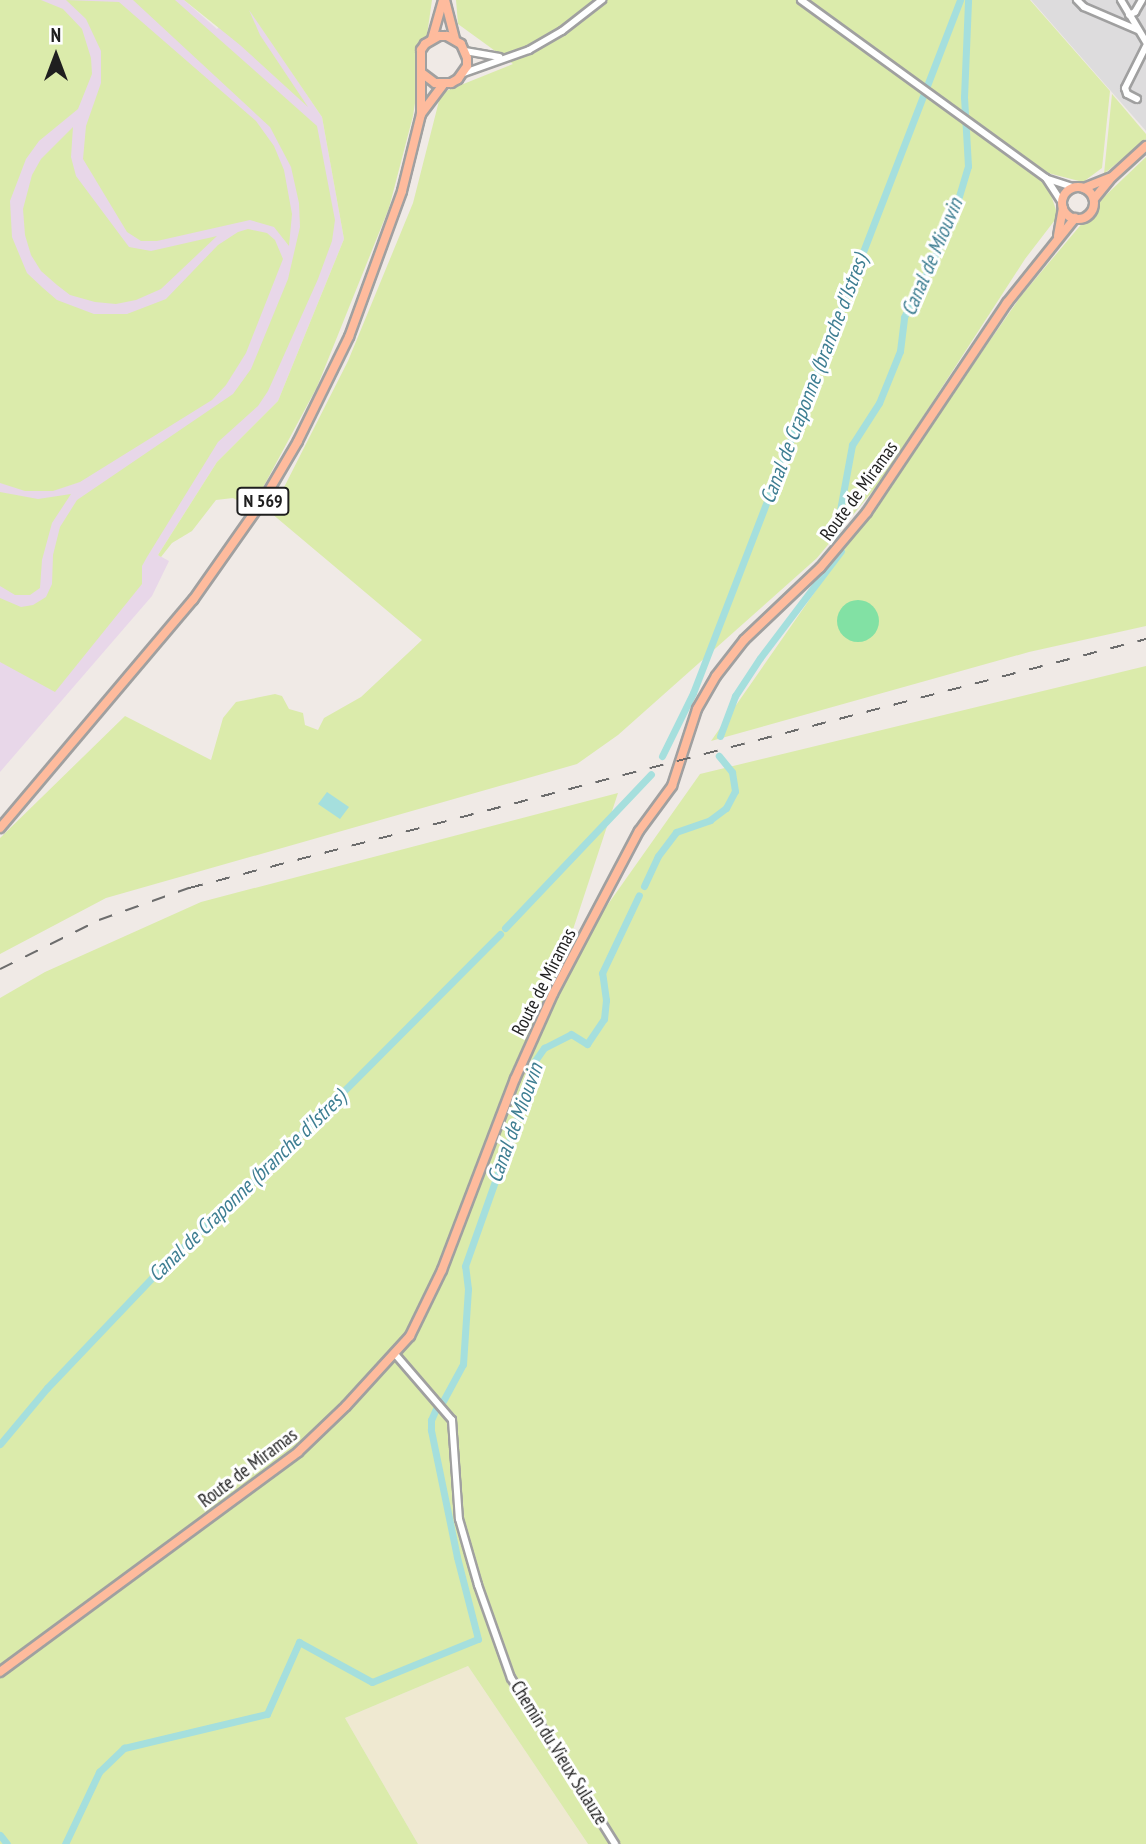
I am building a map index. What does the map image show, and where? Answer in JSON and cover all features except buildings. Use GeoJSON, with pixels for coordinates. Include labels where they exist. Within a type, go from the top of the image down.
{"type":"FeatureCollection","features":[{"type":"Feature","properties":{"kind":"main road"},"geometry":{"type":"LineString","coordinates":[[432,39],[444,0]]}},
{"type":"Feature","properties":{"kind":"main road"},"geometry":{"type":"LineString","coordinates":[[444,0],[455,39],[465,51],[467,66],[464,74],[451,83],[443,85],[428,80],[423,74],[419,58],[425,44],[439,36],[455,39]]}},
{"type":"Feature","properties":{"kind":"main road","name":"N 569"},"geometry":{"type":"LineString","coordinates":[[0,828],[169,632],[230,551],[269,492],[321,398],[349,337],[402,191],[421,114],[423,74]]}},
{"type":"Feature","properties":{"kind":"main road","name":"N 569"},"geometry":{"type":"LineString","coordinates":[[421,114],[443,85]]}},
{"type":"Feature","properties":{"kind":"main road"},"geometry":{"type":"LineString","coordinates":[[1112,177],[1084,188],[1073,187],[1065,193],[1062,205],[1075,218],[1089,214],[1094,199],[1112,177],[1146,146]]}},
{"type":"Feature","properties":{"kind":"main road"},"geometry":{"type":"LineString","coordinates":[[1084,188],[1094,199]]}},
{"type":"Feature","properties":{"kind":"main road","name":"Route de Miramas"},"geometry":{"type":"LineString","coordinates":[[1057,239],[1062,205]]}},
{"type":"Feature","properties":{"kind":"main road","name":"Route de Miramas"},"geometry":{"type":"LineString","coordinates":[[0,1672],[298,1452],[395,1354],[425,1310],[515,1079],[553,994],[639,831],[672,786],[698,709],[716,676],[744,640],[820,568],[867,512],[1007,303],[1075,218]]}},
{"type":"Feature","properties":{"kind":"street"},"geometry":{"type":"LineString","coordinates":[[464,74],[501,57],[528,50],[562,31],[602,0]]}},
{"type":"Feature","properties":{"kind":"street"},"geometry":{"type":"LineString","coordinates":[[801,0],[1046,178],[1073,187]]}},
{"type":"Feature","properties":{"kind":"street"},"geometry":{"type":"LineString","coordinates":[[1077,0],[1084,7],[1138,30]]}},
{"type":"Feature","properties":{"kind":"street"},"geometry":{"type":"LineString","coordinates":[[1121,0],[1146,44],[1125,88],[1127,94],[1137,99]]}},
{"type":"Feature","properties":{"kind":"street"},"geometry":{"type":"LineString","coordinates":[[1129,15],[1140,3],[1146,10]]}},
{"type":"Feature","properties":{"kind":"street"},"geometry":{"type":"LineString","coordinates":[[465,51],[501,57]]}},
{"type":"Feature","properties":{"kind":"street"},"geometry":{"type":"LineString","coordinates":[[1046,178],[1062,205]]}},
{"type":"Feature","properties":{"kind":"street","name":"Chemin du Vieux Sulauze"},"geometry":{"type":"LineString","coordinates":[[395,1354],[452,1420],[459,1519],[478,1585],[511,1678],[615,1844]]}},
{"type":"Feature","properties":{"kind":"shaded area"},"geometry":{"type":"Polygon","coordinates":[[[0,0],[184,0],[217,29],[243,0],[322,117],[344,239],[278,401],[217,462],[158,555],[169,561],[152,596],[0,772],[0,0]]]}},
{"type":"Feature","properties":{"kind":"shaded area"},"geometry":{"type":"Polygon","coordinates":[[[1031,0],[1146,0],[1146,131],[1031,0]]]}},
{"type":"Feature","properties":{"kind":"shaded area"},"geometry":{"type":"Polygon","coordinates":[[[468,1666],[588,1844],[418,1844],[345,1718],[468,1666]]]}},
{"type":"Feature","properties":{"kind":"green space"},"geometry":{"type":"Polygon","coordinates":[[[0,0],[41,0],[63,9],[82,29],[91,58],[92,74],[78,109],[39,141],[26,159],[10,201],[12,237],[27,273],[43,288],[57,300],[94,314],[127,314],[166,299],[218,245],[238,232],[248,229],[267,233],[275,240],[283,259],[246,353],[226,385],[212,400],[80,482],[53,491],[25,491],[0,483],[0,0]]]}},
{"type":"Feature","properties":{"kind":"green space"},"geometry":{"type":"Polygon","coordinates":[[[66,0],[119,2],[256,121],[274,146],[284,170],[292,214],[289,246],[274,227],[250,220],[157,241],[141,241],[127,232],[83,159],[86,126],[101,83],[101,51],[86,19],[66,0]]]}},
{"type":"Feature","properties":{"kind":"green space"},"geometry":{"type":"Polygon","coordinates":[[[133,0],[175,0],[317,126],[335,220],[332,241],[318,279],[268,391],[258,406],[218,442],[142,566],[142,584],[55,692],[0,662],[0,598],[21,607],[33,605],[46,597],[52,584],[53,555],[60,527],[77,500],[233,394],[251,369],[288,279],[300,227],[299,203],[291,167],[270,127],[133,0]]]}},
{"type":"Feature","properties":{"kind":"green space"},"geometry":{"type":"Polygon","coordinates":[[[184,0],[432,0],[427,35],[419,41],[416,50],[417,90],[413,116],[389,208],[317,387],[252,508],[233,498],[216,500],[192,531],[172,543],[161,557],[158,555],[217,462],[278,401],[344,239],[322,117],[249,10],[260,35],[308,107],[240,45],[184,0]]]}},
{"type":"Feature","properties":{"kind":"green space"},"geometry":{"type":"Polygon","coordinates":[[[456,0],[1030,0],[1110,91],[1102,168],[1083,182],[1040,171],[1037,174],[1049,189],[1058,216],[1025,259],[882,480],[817,558],[618,735],[577,764],[106,898],[0,954],[0,838],[125,716],[211,760],[223,718],[236,702],[275,694],[282,696],[289,709],[303,713],[305,725],[318,730],[324,718],[361,697],[422,640],[271,513],[348,361],[413,203],[441,93],[513,64],[458,24],[456,0]]]}},
{"type":"Feature","properties":{"kind":"green space"},"geometry":{"type":"Polygon","coordinates":[[[1112,94],[1146,134],[1146,139],[1104,174],[1112,94]]]}},
{"type":"Feature","properties":{"kind":"green space"},"geometry":{"type":"Polygon","coordinates":[[[73,127],[71,157],[76,176],[129,247],[151,251],[217,236],[161,289],[136,300],[116,304],[95,302],[70,295],[41,271],[31,255],[25,235],[23,209],[32,175],[41,159],[73,127]]]}},
{"type":"Feature","properties":{"kind":"green space"},"geometry":{"type":"Polygon","coordinates":[[[1146,157],[1146,626],[1029,652],[711,741],[1021,296],[1105,196],[1146,157]]]}},
{"type":"Feature","properties":{"kind":"green space"},"geometry":{"type":"Polygon","coordinates":[[[0,492],[38,499],[71,494],[52,523],[42,560],[40,588],[30,595],[15,595],[0,586],[0,492]]]}},
{"type":"Feature","properties":{"kind":"green space"},"geometry":{"type":"Polygon","coordinates":[[[858,600],[873,606],[879,621],[873,636],[858,642],[843,636],[837,621],[843,606],[858,600]]]}},
{"type":"Feature","properties":{"kind":"green space"},"geometry":{"type":"Polygon","coordinates":[[[1146,666],[1146,1844],[588,1844],[468,1666],[345,1718],[418,1844],[0,1844],[0,998],[45,972],[201,902],[618,793],[558,975],[700,774],[1146,666]]]}},
{"type":"Feature","properties":{"kind":"water"},"geometry":{"type":"Polygon","coordinates":[[[327,792],[349,807],[340,819],[318,804],[327,792]]]}},
{"type":"Feature","properties":{"kind":"waterway","name":"Canal de Craponne (branche d'Istres)"},"geometry":{"type":"LineString","coordinates":[[662,756],[693,693],[960,0]]}},
{"type":"Feature","properties":{"kind":"waterway","name":"Canal de Miouvin"},"geometry":{"type":"LineString","coordinates":[[834,543],[852,445],[879,403],[900,351],[904,317],[951,223],[968,166],[964,97],[968,0]]}},
{"type":"Feature","properties":{"kind":"waterway","name":"Canal de Miouvin"},"geometry":{"type":"LineString","coordinates":[[720,736],[735,696],[760,658],[841,551]]}},
{"type":"Feature","properties":{"kind":"waterway","name":"Canal de Miouvin"},"geometry":{"type":"LineString","coordinates":[[644,886],[658,856],[676,832],[710,820],[726,808],[735,791],[732,772],[719,756]]}},
{"type":"Feature","properties":{"kind":"waterway","name":"Canal de Craponne (branche d'Istres)"},"geometry":{"type":"LineString","coordinates":[[505,928],[651,774]]}},
{"type":"Feature","properties":{"kind":"waterway","name":"Canal de Miouvin"},"geometry":{"type":"LineString","coordinates":[[443,1401],[463,1364],[468,1289],[465,1266],[526,1094],[532,1065],[544,1048],[571,1034],[587,1044],[604,1019],[606,1000],[602,973],[639,895]]}},
{"type":"Feature","properties":{"kind":"waterway","name":"Canal de Craponne (branche d'Istres)"},"geometry":{"type":"LineString","coordinates":[[0,1444],[47,1388],[169,1260],[270,1165],[500,934]]}},
{"type":"Feature","properties":{"kind":"waterway"},"geometry":{"type":"LineString","coordinates":[[65,1844],[99,1772],[124,1748],[267,1714],[299,1642],[372,1682],[478,1639],[457,1557],[431,1430],[431,1420],[436,1409]]}},
{"type":"Feature","properties":{"kind":"waterway"},"geometry":{"type":"LineString","coordinates":[[0,1835],[7,1844]]}},
{"type":"Feature","properties":{"kind":"railway"},"geometry":{"type":"LineString","coordinates":[[0,969],[99,920],[189,888],[1146,639]]}}]}
